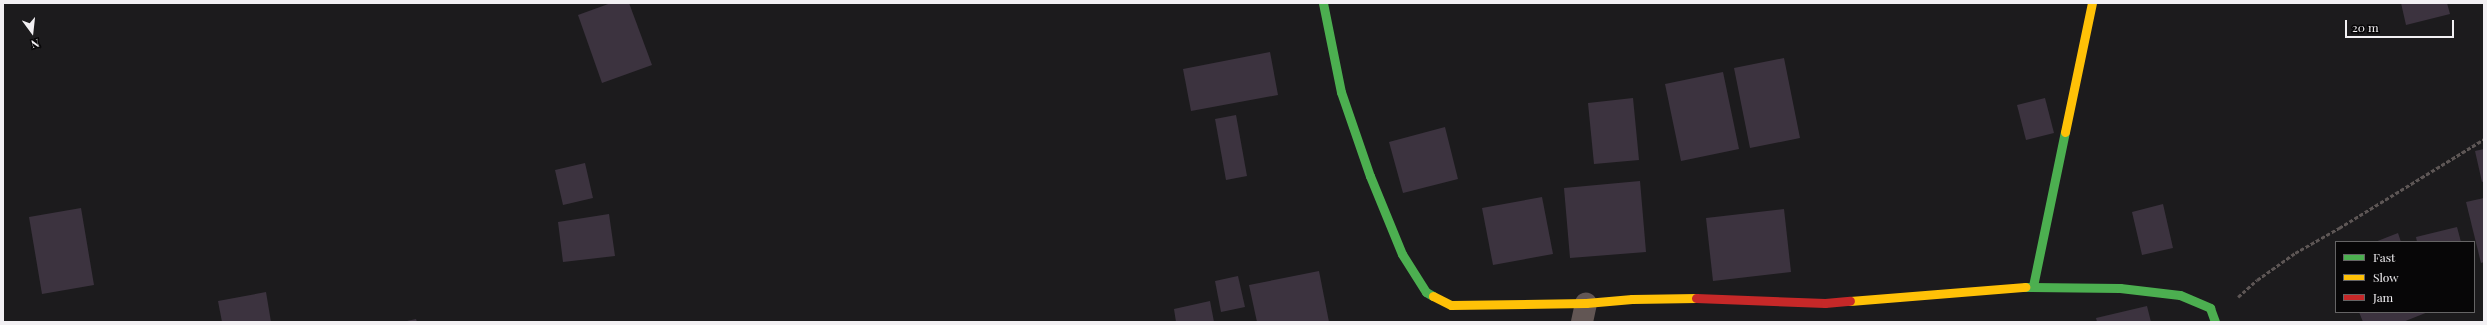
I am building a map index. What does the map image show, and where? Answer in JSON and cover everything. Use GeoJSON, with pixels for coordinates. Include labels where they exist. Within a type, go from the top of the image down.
{"type":"FeatureCollection","features":[{"type":"Feature","properties":{"kind":"street"},"geometry":{"type":"LineString","coordinates":[[1322,3],[1341,92],[1368,169],[1402,254],[1426,292],[1451,305],[1584,312],[1632,299],[1708,298],[1825,303],[2033,286],[2120,288],[2180,295],[2210,308],[2215,320]]}},
{"type":"Feature","properties":{"kind":"street"},"geometry":{"type":"LineString","coordinates":[[2033,286],[2092,3]]}},
{"type":"Feature","properties":{"kind":"path"},"geometry":{"type":"LineString","coordinates":[[2215,320],[2257,280],[2295,253],[2339,228],[2484,139]]}},
{"type":"Feature","properties":{"kind":"building"},"geometry":{"type":"Polygon","coordinates":[[[611,3],[629,3],[652,65],[602,83],[578,15],[611,3]]]}},
{"type":"Feature","properties":{"kind":"building"},"geometry":{"type":"Polygon","coordinates":[[[2401,3],[2447,3],[2450,14],[2406,25],[2401,3]]]}},
{"type":"Feature","properties":{"kind":"building"},"geometry":{"type":"Polygon","coordinates":[[[1270,52],[1278,95],[1191,111],[1183,69],[1270,52]]]}},
{"type":"Feature","properties":{"kind":"building"},"geometry":{"type":"Polygon","coordinates":[[[1784,58],[1800,138],[1750,148],[1734,68],[1784,58]]]}},
{"type":"Feature","properties":{"kind":"building"},"geometry":{"type":"Polygon","coordinates":[[[1723,72],[1739,149],[1681,161],[1665,84],[1723,72]]]}},
{"type":"Feature","properties":{"kind":"building"},"geometry":{"type":"Polygon","coordinates":[[[1633,98],[1639,160],[1594,164],[1588,103],[1633,98]]]}},
{"type":"Feature","properties":{"kind":"building"},"geometry":{"type":"Polygon","coordinates":[[[2045,98],[2054,133],[2026,140],[2017,105],[2045,98]]]}},
{"type":"Feature","properties":{"kind":"building"},"geometry":{"type":"Polygon","coordinates":[[[1236,115],[1247,176],[1226,180],[1215,119],[1236,115]]]}},
{"type":"Feature","properties":{"kind":"building"},"geometry":{"type":"Polygon","coordinates":[[[1445,127],[1458,179],[1403,193],[1389,142],[1445,127]]]}},
{"type":"Feature","properties":{"kind":"building"},"geometry":{"type":"Polygon","coordinates":[[[2484,149],[2484,181],[2482,182],[2475,151],[2484,149]]]}},
{"type":"Feature","properties":{"kind":"building"},"geometry":{"type":"Polygon","coordinates":[[[585,163],[593,198],[563,205],[555,170],[585,163]]]}},
{"type":"Feature","properties":{"kind":"building"},"geometry":{"type":"Polygon","coordinates":[[[1640,181],[1646,252],[1570,258],[1564,188],[1640,181]]]}},
{"type":"Feature","properties":{"kind":"building"},"geometry":{"type":"Polygon","coordinates":[[[1542,197],[1553,254],[1493,265],[1482,208],[1542,197]]]}},
{"type":"Feature","properties":{"kind":"building"},"geometry":{"type":"Polygon","coordinates":[[[2484,198],[2484,262],[2481,263],[2466,202],[2484,198]]]}},
{"type":"Feature","properties":{"kind":"building"},"geometry":{"type":"Polygon","coordinates":[[[2163,204],[2173,248],[2142,255],[2132,212],[2163,204]]]}},
{"type":"Feature","properties":{"kind":"building"},"geometry":{"type":"Polygon","coordinates":[[[81,208],[94,285],[42,294],[29,217],[81,208]]]}},
{"type":"Feature","properties":{"kind":"building"},"geometry":{"type":"Polygon","coordinates":[[[1784,209],[1791,272],[1713,281],[1706,218],[1784,209]]]}},
{"type":"Feature","properties":{"kind":"building"},"geometry":{"type":"Polygon","coordinates":[[[609,214],[615,256],[563,262],[558,222],[609,214]]]}},
{"type":"Feature","properties":{"kind":"building"},"geometry":{"type":"Polygon","coordinates":[[[2457,227],[2461,241],[2417,241],[2416,237],[2457,227]]]}},
{"type":"Feature","properties":{"kind":"building"},"geometry":{"type":"Polygon","coordinates":[[[2398,233],[2401,241],[2378,241],[2398,233]]]}},
{"type":"Feature","properties":{"kind":"building"},"geometry":{"type":"Polygon","coordinates":[[[1319,271],[1329,322],[1257,322],[1249,285],[1319,271]]]}},
{"type":"Feature","properties":{"kind":"building"},"geometry":{"type":"Polygon","coordinates":[[[1238,276],[1245,307],[1221,312],[1215,281],[1238,276]]]}},
{"type":"Feature","properties":{"kind":"building"},"geometry":{"type":"Polygon","coordinates":[[[266,292],[271,322],[222,322],[218,301],[266,292]]]}},
{"type":"Feature","properties":{"kind":"building"},"geometry":{"type":"Polygon","coordinates":[[[1210,301],[1214,322],[1176,322],[1174,309],[1210,301]]]}},
{"type":"Feature","properties":{"kind":"building"},"geometry":{"type":"Polygon","coordinates":[[[2147,306],[2151,322],[2097,322],[2096,318],[2147,306]]]}},
{"type":"Feature","properties":{"kind":"building"},"geometry":{"type":"Polygon","coordinates":[[[2359,313],[2426,313],[2403,322],[2363,322],[2359,313]]]}},
{"type":"Feature","properties":{"kind":"building"},"geometry":{"type":"Polygon","coordinates":[[[416,319],[417,322],[407,322],[407,321],[416,319]]]}},
{"type":"Feature","properties":{"kind":"traffic: fast"},"geometry":{"type":"LineString","coordinates":[[1323,3],[1341,92],[1370,176],[1402,254],[1426,292],[1433,296]]}},
{"type":"Feature","properties":{"kind":"traffic: fast"},"geometry":{"type":"LineString","coordinates":[[2033,286],[2065,132]]}},
{"type":"Feature","properties":{"kind":"traffic: fast"},"geometry":{"type":"LineString","coordinates":[[2025,287],[2120,288],[2180,295],[2210,308],[2215,322]]}},
{"type":"Feature","properties":{"kind":"traffic: slow"},"geometry":{"type":"LineString","coordinates":[[2065,132],[2092,3]]}},
{"type":"Feature","properties":{"kind":"traffic: slow"},"geometry":{"type":"LineString","coordinates":[[1850,301],[2025,287]]}},
{"type":"Feature","properties":{"kind":"traffic: slow"},"geometry":{"type":"LineString","coordinates":[[1433,296],[1451,305],[1586,303],[1632,299],[1696,298]]}},
{"type":"Feature","properties":{"kind":"traffic: jam"},"geometry":{"type":"LineString","coordinates":[[1696,298],[1825,303],[1850,301]]}}]}
